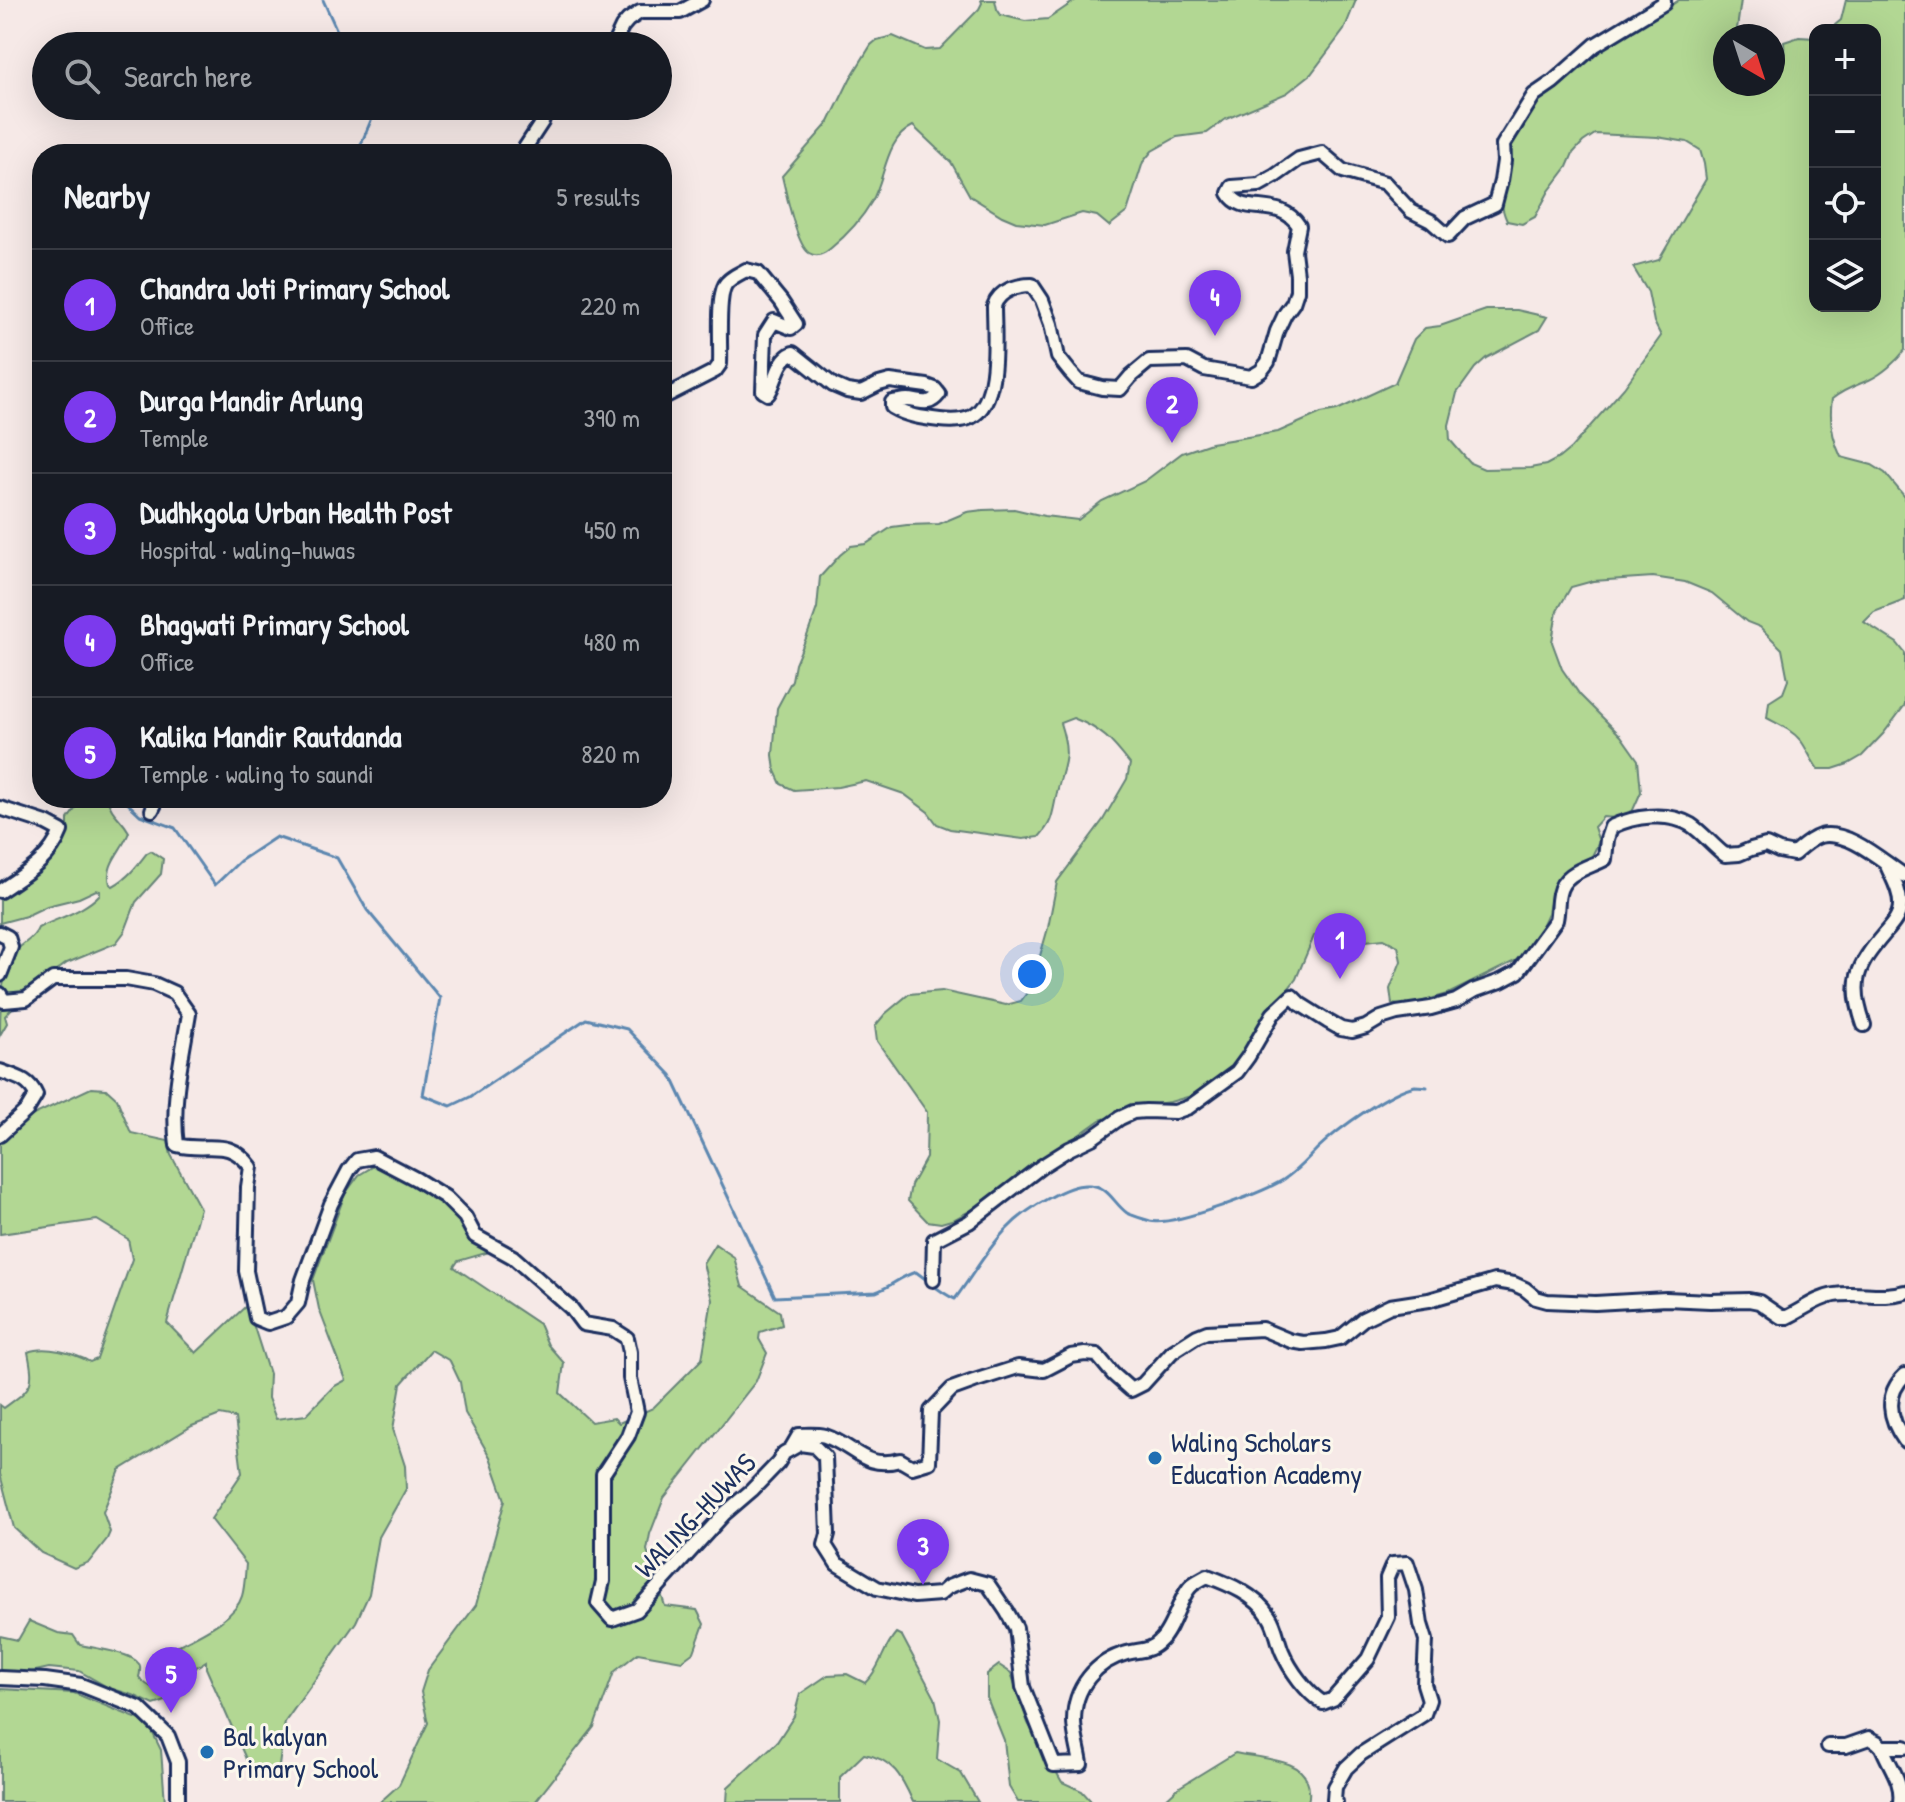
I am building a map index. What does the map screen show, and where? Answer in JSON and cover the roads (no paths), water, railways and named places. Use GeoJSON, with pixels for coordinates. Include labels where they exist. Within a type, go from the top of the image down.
{"type":"FeatureCollection","features":[{"type":"Feature","properties":{"kind":"street"},"geometry":{"type":"LineString","coordinates":[[620,32],[628,20],[640,12],[680,12],[702,0]]}},
{"type":"Feature","properties":{"kind":"street"},"geometry":{"type":"LineString","coordinates":[[672,393],[715,371],[720,364],[724,286],[746,270],[758,273],[796,324],[791,328],[774,321],[765,335],[763,391],[768,394],[787,355],[793,353],[833,385],[847,391],[861,393],[890,381],[927,386],[939,394],[934,401],[926,403],[906,400],[892,402],[892,407],[900,412],[949,421],[970,418],[979,411],[988,396],[993,376],[996,299],[1002,293],[1022,285],[1032,285],[1042,300],[1058,357],[1079,382],[1120,389],[1149,361],[1187,360],[1204,369],[1251,377],[1268,362],[1277,331],[1297,291],[1294,251],[1299,226],[1294,219],[1273,207],[1242,206],[1234,202],[1229,193],[1232,187],[1259,185],[1299,159],[1322,153],[1343,171],[1385,183],[1411,211],[1431,221],[1448,236],[1465,218],[1495,204],[1504,161],[1503,145],[1534,95],[1595,45],[1664,3],[1664,0]]}},
{"type":"Feature","properties":{"kind":"street"},"geometry":{"type":"LineString","coordinates":[[528,144],[543,120]]}},
{"type":"Feature","properties":{"kind":"street"},"geometry":{"type":"LineString","coordinates":[[0,808],[61,831],[55,847],[37,865],[0,891]]}},
{"type":"Feature","properties":{"kind":"street"},"geometry":{"type":"LineString","coordinates":[[933,1280],[934,1240],[969,1222],[1042,1166],[1120,1118],[1133,1112],[1175,1112],[1189,1107],[1237,1072],[1266,1023],[1292,996],[1341,1029],[1352,1031],[1397,1013],[1456,1001],[1518,972],[1556,920],[1559,890],[1564,880],[1605,859],[1611,827],[1623,821],[1671,817],[1691,825],[1725,855],[1766,845],[1794,854],[1817,837],[1827,835],[1856,843],[1905,876]]}},
{"type":"Feature","properties":{"kind":"street"},"geometry":{"type":"LineString","coordinates":[[1864,1025],[1855,991],[1859,972],[1901,909],[1886,863]]}},
{"type":"Feature","properties":{"kind":"street"},"geometry":{"type":"LineString","coordinates":[[0,933],[8,937],[11,947],[0,975]]}},
{"type":"Feature","properties":{"kind":"street","name":"WALING-HUWAS"},"geometry":{"type":"LineString","coordinates":[[0,994],[4,1001],[26,999],[53,979],[126,979],[154,984],[174,993],[189,1014],[176,1102],[174,1126],[177,1145],[192,1149],[218,1147],[241,1154],[251,1167],[246,1271],[256,1318],[268,1323],[286,1317],[298,1303],[303,1280],[331,1204],[357,1160],[374,1157],[445,1197],[465,1217],[475,1236],[513,1257],[571,1308],[583,1324],[613,1329],[627,1338],[637,1412],[628,1436],[603,1474],[603,1581],[598,1603],[612,1619],[637,1610],[724,1514],[778,1463],[784,1453],[800,1444],[814,1446],[825,1457],[828,1534],[825,1545],[837,1564],[877,1588],[914,1596],[940,1594],[948,1587],[969,1579],[988,1584],[1016,1628],[1023,1687],[1054,1765],[1081,1764],[1074,1723],[1075,1709],[1079,1694],[1091,1674],[1109,1659],[1153,1648],[1165,1637],[1190,1587],[1207,1576],[1242,1591],[1267,1613],[1289,1663],[1311,1696],[1323,1703],[1333,1699],[1368,1659],[1388,1617],[1387,1578],[1393,1564],[1407,1563],[1426,1640],[1424,1684],[1429,1700],[1424,1714],[1361,1754],[1346,1768],[1335,1787],[1336,1802]]}},
{"type":"Feature","properties":{"kind":"street"},"geometry":{"type":"LineString","coordinates":[[0,1071],[24,1079],[36,1095],[27,1110],[0,1135]]}},
{"type":"Feature","properties":{"kind":"street"},"geometry":{"type":"LineString","coordinates":[[790,1450],[799,1435],[815,1435],[826,1437],[872,1462],[900,1460],[912,1467],[929,1462],[931,1411],[952,1389],[1018,1367],[1044,1370],[1071,1356],[1097,1355],[1131,1390],[1143,1384],[1172,1352],[1207,1332],[1262,1329],[1291,1341],[1326,1341],[1340,1338],[1363,1319],[1390,1306],[1429,1300],[1495,1281],[1514,1284],[1547,1301],[1749,1300],[1759,1302],[1781,1317],[1787,1317],[1828,1296],[1876,1296],[1905,1292]]}},
{"type":"Feature","properties":{"kind":"street"},"geometry":{"type":"LineString","coordinates":[[1905,1375],[1894,1389],[1890,1402],[1894,1423],[1905,1441]]}},
{"type":"Feature","properties":{"kind":"street"},"geometry":{"type":"LineString","coordinates":[[0,1678],[81,1685],[139,1708],[168,1736],[178,1762],[178,1802]]}},
{"type":"Feature","properties":{"kind":"street"},"geometry":{"type":"LineString","coordinates":[[1828,1746],[1846,1746],[1869,1738],[1877,1742],[1900,1784],[1900,1802]]}},
{"type":"Feature","properties":{"kind":"street"},"geometry":{"type":"LineString","coordinates":[[1882,1747],[1905,1747]]}},
{"type":"Feature","properties":{"kind":"waterway"},"geometry":{"type":"LineString","coordinates":[[323,0],[338,32]]}},
{"type":"Feature","properties":{"kind":"waterway"},"geometry":{"type":"LineString","coordinates":[[361,144],[371,120]]}},
{"type":"Feature","properties":{"kind":"waterway"},"geometry":{"type":"LineString","coordinates":[[133,808],[140,815],[175,828],[215,885],[240,861],[276,837],[337,858],[367,910],[440,998],[423,1095],[451,1106],[470,1097],[586,1019],[627,1029],[671,1075],[775,1297],[876,1292],[916,1272],[955,1299],[1006,1230],[1032,1208],[1063,1191],[1079,1186],[1096,1186],[1127,1213],[1150,1221],[1196,1214],[1283,1180],[1327,1140],[1365,1112],[1404,1089],[1427,1087]]}},
{"type":"Feature","properties":{"kind":"place","name":"Bhagwati Primary School"},"geometry":{"type":"Point","coordinates":[1215,336]}},
{"type":"Feature","properties":{"kind":"place","name":"Durga Mandir Arlung"},"geometry":{"type":"Point","coordinates":[1172,443]}},
{"type":"Feature","properties":{"kind":"place","name":"Chandra Joti Primary School"},"geometry":{"type":"Point","coordinates":[1340,979]}},
{"type":"Feature","properties":{"kind":"place","name":"Waling Scholars Education Academy"},"geometry":{"type":"Point","coordinates":[1155,1458]}},
{"type":"Feature","properties":{"kind":"place","name":"Dudhkgola Urban Health Post"},"geometry":{"type":"Point","coordinates":[923,1585]}},
{"type":"Feature","properties":{"kind":"place","name":"Kalika Mandir Rautdanda"},"geometry":{"type":"Point","coordinates":[171,1713]}},
{"type":"Feature","properties":{"kind":"place","name":"Bal kalyan Primary School"},"geometry":{"type":"Point","coordinates":[207,1752]}}]}
